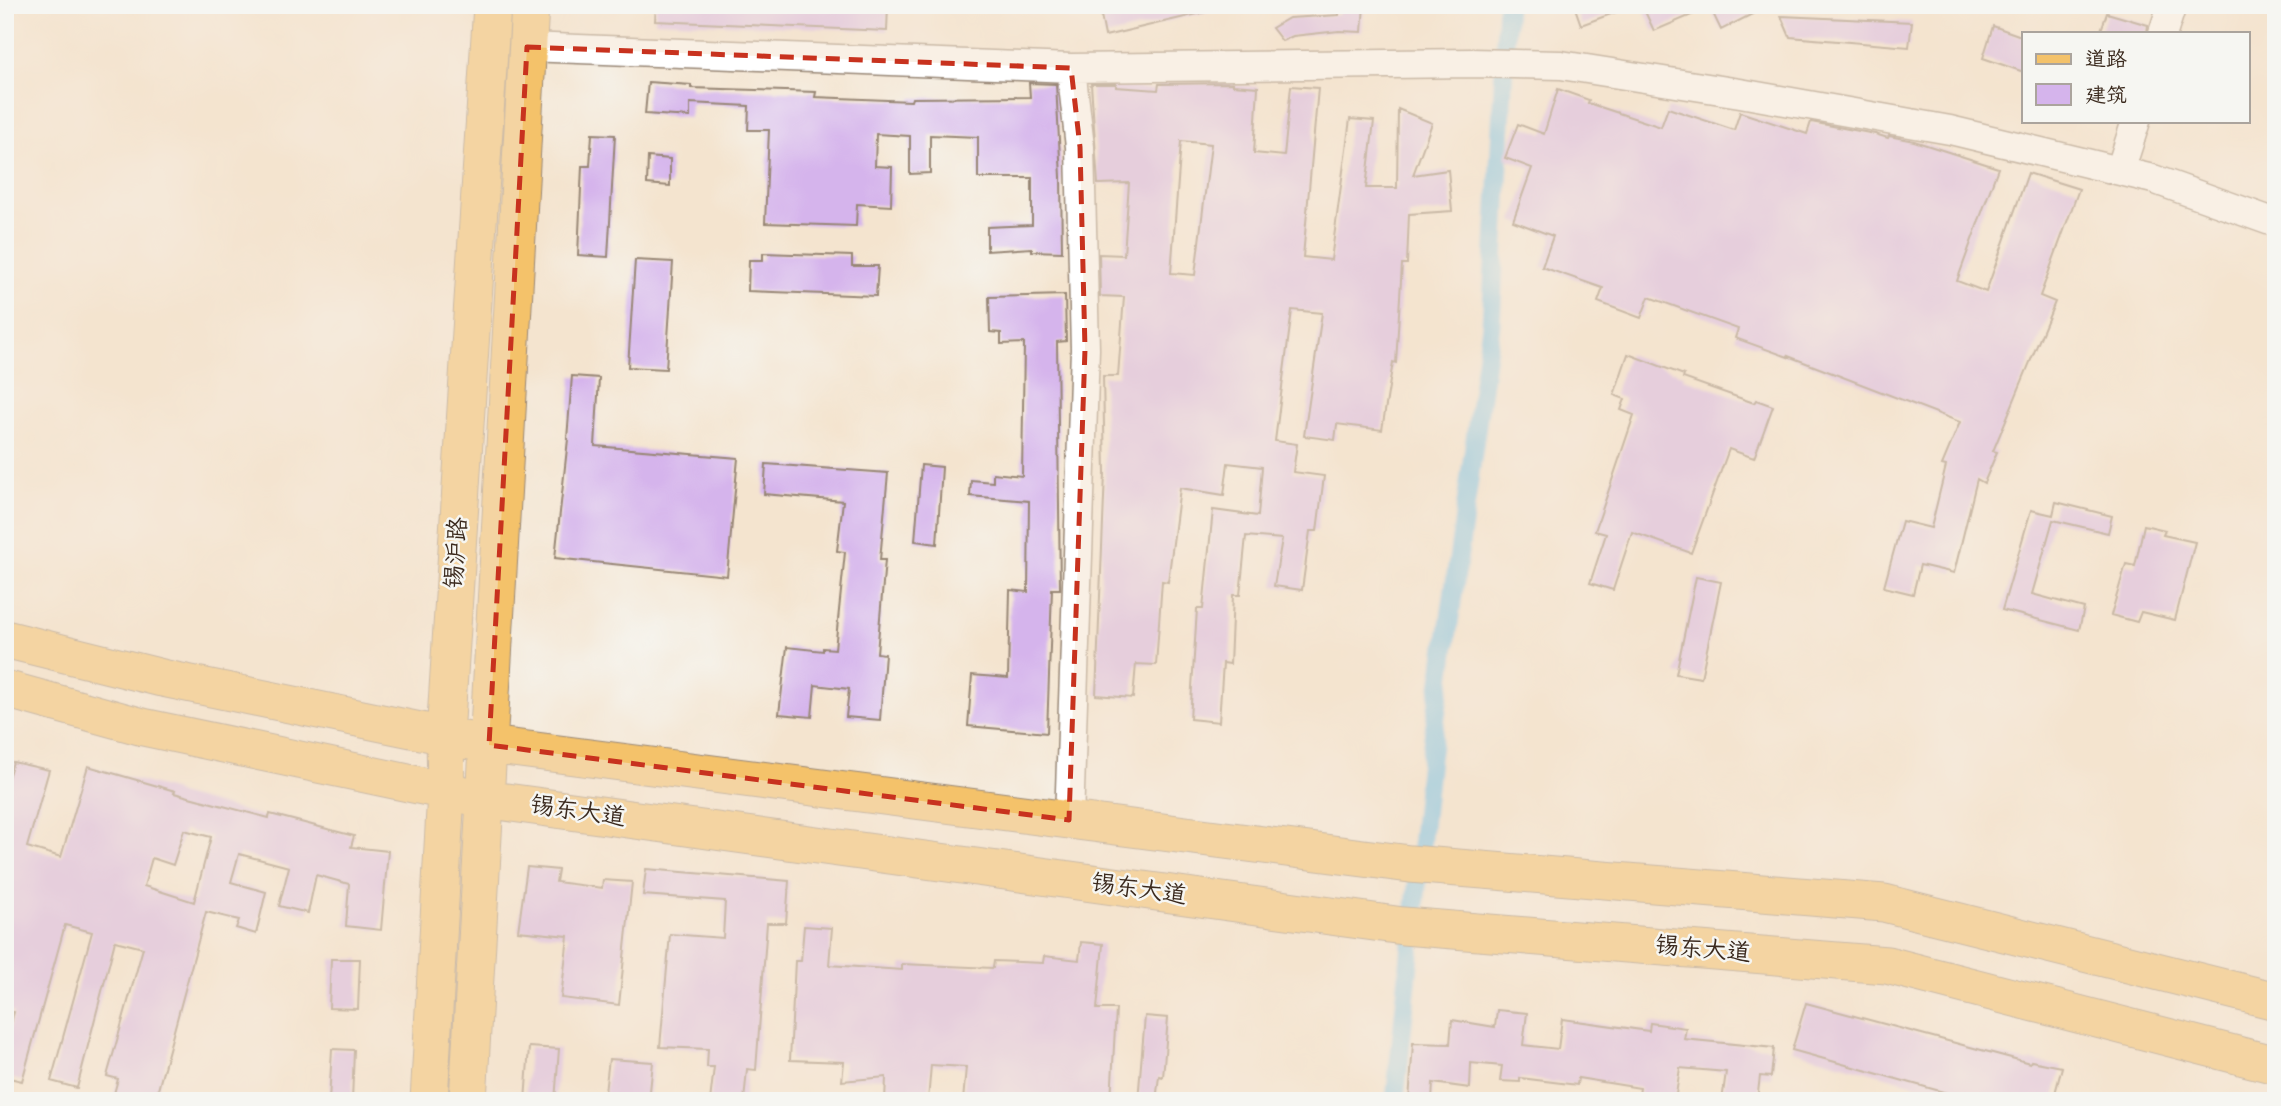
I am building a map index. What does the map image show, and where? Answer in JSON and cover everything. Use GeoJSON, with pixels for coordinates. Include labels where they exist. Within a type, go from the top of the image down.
{"type":"FeatureCollection","features":[{"type":"Feature","properties":{"kind":"main road","name":"锡沪路"},"geometry":{"type":"LineString","coordinates":[[429,1101],[446,792],[445,736],[492,5]]}},
{"type":"Feature","properties":{"kind":"main road","name":"锡沪路"},"geometry":{"type":"LineString","coordinates":[[468,1101],[530,5]]}},
{"type":"Feature","properties":{"kind":"main road"},"geometry":{"type":"LineString","coordinates":[[5,639],[162,678],[489,745],[1410,864],[1884,903],[2276,1001]]}},
{"type":"Feature","properties":{"kind":"main road","name":"锡东大道"},"geometry":{"type":"LineString","coordinates":[[5,689],[143,727],[484,799],[1403,926],[1887,965],[2276,1065]]}},
{"type":"Feature","properties":{"kind":"street"},"geometry":{"type":"LineString","coordinates":[[2163,32],[2172,5]]}},
{"type":"Feature","properties":{"kind":"street"},"geometry":{"type":"LineString","coordinates":[[527,47],[1071,68],[1472,63],[1561,65],[1950,130],[2153,179],[2276,223]]}},
{"type":"Feature","properties":{"kind":"street"},"geometry":{"type":"LineString","coordinates":[[1069,820],[1085,349],[1080,147],[1071,68]]}},
{"type":"Feature","properties":{"kind":"street"},"geometry":{"type":"LineString","coordinates":[[2120,171],[2136,122]]}},
{"type":"Feature","properties":{"kind":"highlighted area"},"geometry":{"type":"Polygon","coordinates":[[[527,47],[1071,68],[1080,147],[1085,349],[1069,820],[489,745],[527,47]]]}},
{"type":"Feature","properties":{"kind":"building"},"geometry":{"type":"Polygon","coordinates":[[[656,5],[744,5],[817,10],[818,5],[888,5],[887,31],[655,21],[656,5]]]}},
{"type":"Feature","properties":{"kind":"building"},"geometry":{"type":"Polygon","coordinates":[[[1099,5],[1209,5],[1210,11],[1105,36],[1099,5]]]}},
{"type":"Feature","properties":{"kind":"building"},"geometry":{"type":"Polygon","coordinates":[[[1339,5],[1364,5],[1362,32],[1339,31],[1293,36],[1282,41],[1272,28],[1289,18],[1339,15],[1339,5]]]}},
{"type":"Feature","properties":{"kind":"building"},"geometry":{"type":"Polygon","coordinates":[[[1574,5],[1630,5],[1630,7],[1581,25],[1574,5]]]}},
{"type":"Feature","properties":{"kind":"building"},"geometry":{"type":"Polygon","coordinates":[[[1642,5],[1770,5],[1721,30],[1710,7],[1654,31],[1642,5]]]}},
{"type":"Feature","properties":{"kind":"building"},"geometry":{"type":"Polygon","coordinates":[[[2107,13],[2148,25],[2147,32],[2100,32],[2107,13]]]}},
{"type":"Feature","properties":{"kind":"building"},"geometry":{"type":"Polygon","coordinates":[[[1781,16],[1912,22],[1909,47],[1790,37],[1781,16]]]}},
{"type":"Feature","properties":{"kind":"building"},"geometry":{"type":"Polygon","coordinates":[[[1993,26],[2022,36],[2022,71],[1983,58],[1993,26]]]}},
{"type":"Feature","properties":{"kind":"building"},"geometry":{"type":"Polygon","coordinates":[[[648,82],[691,85],[691,88],[816,92],[815,97],[911,101],[912,98],[1030,97],[1029,83],[1056,84],[1062,252],[1032,251],[1032,248],[987,251],[987,227],[1032,225],[1032,178],[978,178],[978,137],[930,135],[930,173],[910,174],[910,136],[876,134],[875,166],[892,167],[891,206],[857,204],[856,226],[765,223],[769,130],[748,130],[749,106],[690,103],[690,117],[645,114],[648,82]]]}},
{"type":"Feature","properties":{"kind":"building"},"geometry":{"type":"Polygon","coordinates":[[[1233,83],[1258,87],[1254,153],[1284,156],[1291,86],[1318,88],[1303,257],[1331,260],[1350,119],[1374,121],[1366,188],[1397,188],[1398,109],[1432,123],[1413,175],[1448,170],[1452,211],[1409,214],[1407,264],[1402,264],[1396,363],[1393,362],[1382,430],[1337,424],[1335,440],[1304,436],[1322,313],[1292,310],[1275,441],[1297,444],[1293,472],[1324,476],[1317,531],[1310,531],[1302,590],[1274,586],[1282,539],[1246,536],[1240,595],[1233,595],[1230,664],[1223,663],[1219,722],[1190,719],[1197,609],[1203,609],[1213,510],[1258,516],[1262,467],[1228,463],[1224,495],[1180,488],[1168,582],[1162,581],[1156,665],[1136,664],[1133,698],[1096,695],[1105,473],[1103,376],[1118,376],[1124,297],[1100,296],[1099,254],[1124,255],[1129,183],[1098,184],[1091,84],[1116,84],[1116,87],[1158,90],[1159,84],[1233,83]],[[1181,141],[1171,273],[1195,275],[1211,144],[1181,141]]]}},
{"type":"Feature","properties":{"kind":"building"},"geometry":{"type":"Polygon","coordinates":[[[1558,89],[1589,100],[1588,103],[1661,127],[1668,108],[1734,130],[1740,112],[1807,134],[1811,122],[1914,141],[1998,168],[1957,281],[1986,292],[2028,173],[2079,189],[2040,296],[2055,302],[1993,451],[1997,452],[1984,483],[1977,479],[1954,573],[1920,565],[1913,594],[1884,587],[1902,521],[1931,528],[1946,466],[1942,465],[1960,422],[1735,338],[1738,329],[1649,297],[1641,318],[1598,302],[1603,288],[1542,267],[1553,236],[1513,221],[1532,168],[1505,158],[1518,124],[1544,134],[1558,89]]]}},
{"type":"Feature","properties":{"kind":"building"},"geometry":{"type":"Polygon","coordinates":[[[592,134],[615,135],[608,257],[578,255],[582,166],[590,166],[592,134]]]}},
{"type":"Feature","properties":{"kind":"building"},"geometry":{"type":"Polygon","coordinates":[[[648,157],[670,159],[670,186],[647,184],[648,157]]]}},
{"type":"Feature","properties":{"kind":"building"},"geometry":{"type":"Polygon","coordinates":[[[763,253],[852,256],[852,266],[878,266],[876,296],[748,291],[749,260],[763,260],[763,253]]]}},
{"type":"Feature","properties":{"kind":"building"},"geometry":{"type":"Polygon","coordinates":[[[635,260],[673,262],[666,369],[628,367],[635,260]]]}},
{"type":"Feature","properties":{"kind":"building"},"geometry":{"type":"Polygon","coordinates":[[[1065,295],[1066,341],[1057,342],[1060,589],[1052,589],[1047,733],[968,726],[972,675],[1008,678],[1010,590],[1028,592],[1029,501],[970,496],[971,480],[993,482],[993,473],[1022,476],[1024,343],[1001,344],[1001,333],[990,332],[989,297],[1065,295]]]}},
{"type":"Feature","properties":{"kind":"building"},"geometry":{"type":"Polygon","coordinates":[[[1628,354],[1684,375],[1683,378],[1754,403],[1756,400],[1773,406],[1754,458],[1729,449],[1691,553],[1632,532],[1613,590],[1590,583],[1606,534],[1595,531],[1634,415],[1621,410],[1625,399],[1614,395],[1628,354]]]}},
{"type":"Feature","properties":{"kind":"building"},"geometry":{"type":"Polygon","coordinates":[[[572,376],[599,378],[595,446],[738,458],[727,576],[555,558],[572,376]]]}},
{"type":"Feature","properties":{"kind":"building"},"geometry":{"type":"Polygon","coordinates":[[[766,464],[888,473],[880,560],[885,560],[877,653],[885,654],[880,720],[846,717],[849,689],[815,685],[812,717],[779,714],[787,647],[823,651],[823,648],[835,649],[845,552],[837,551],[843,501],[764,494],[766,464]]]}},
{"type":"Feature","properties":{"kind":"building"},"geometry":{"type":"Polygon","coordinates":[[[921,465],[942,467],[937,544],[915,541],[921,465]]]}},
{"type":"Feature","properties":{"kind":"building"},"geometry":{"type":"Polygon","coordinates":[[[2056,502],[2112,516],[2108,533],[2053,520],[2032,594],[2084,608],[2079,630],[2002,610],[2031,510],[2053,515],[2056,502]]]}},
{"type":"Feature","properties":{"kind":"building"},"geometry":{"type":"Polygon","coordinates":[[[2144,525],[2165,530],[2163,535],[2195,542],[2175,620],[2141,612],[2137,622],[2111,615],[2126,564],[2135,566],[2144,525]]]}},
{"type":"Feature","properties":{"kind":"building"},"geometry":{"type":"Polygon","coordinates":[[[1696,577],[1721,582],[1701,678],[1676,674],[1696,577]]]}},
{"type":"Feature","properties":{"kind":"building"},"geometry":{"type":"Polygon","coordinates":[[[13,762],[49,770],[27,847],[61,857],[88,766],[175,791],[174,793],[269,818],[270,814],[354,836],[351,847],[388,851],[381,930],[346,926],[349,884],[316,875],[308,913],[279,906],[289,867],[239,854],[231,882],[266,892],[256,934],[236,928],[239,920],[206,912],[155,1101],[112,1101],[118,1079],[107,1076],[143,948],[115,941],[77,1088],[51,1081],[92,932],[65,925],[22,1081],[5,1077],[5,1045],[14,1012],[5,1011],[5,787],[13,762]],[[184,830],[173,865],[152,858],[144,886],[194,902],[211,837],[184,830]]]}},
{"type":"Feature","properties":{"kind":"building"},"geometry":{"type":"Polygon","coordinates":[[[527,867],[558,870],[556,882],[602,888],[603,880],[632,882],[619,1005],[561,998],[568,936],[518,931],[527,867]]]}},
{"type":"Feature","properties":{"kind":"building"},"geometry":{"type":"Polygon","coordinates":[[[646,869],[789,881],[786,923],[767,923],[756,1070],[747,1069],[744,1101],[710,1101],[714,1067],[707,1067],[708,1049],[660,1047],[670,934],[723,938],[725,901],[643,895],[646,869]]]}},
{"type":"Feature","properties":{"kind":"building"},"geometry":{"type":"Polygon","coordinates":[[[804,926],[832,928],[829,965],[902,970],[902,964],[993,968],[994,961],[1043,963],[1044,956],[1079,960],[1081,942],[1103,944],[1097,1009],[1116,1009],[1111,1101],[963,1101],[966,1067],[931,1065],[928,1101],[885,1101],[886,1077],[842,1081],[844,1062],[790,1060],[795,961],[801,961],[804,926]]]}},
{"type":"Feature","properties":{"kind":"building"},"geometry":{"type":"Polygon","coordinates":[[[331,959],[360,959],[358,1009],[329,1008],[331,959]]]}},
{"type":"Feature","properties":{"kind":"building"},"geometry":{"type":"Polygon","coordinates":[[[1806,1003],[2030,1063],[2031,1061],[2062,1067],[2053,1101],[1976,1101],[1792,1050],[1806,1003]]]}},
{"type":"Feature","properties":{"kind":"building"},"geometry":{"type":"Polygon","coordinates":[[[1497,1010],[1527,1013],[1523,1045],[1558,1049],[1562,1019],[1649,1031],[1650,1023],[1686,1028],[1684,1039],[1774,1048],[1771,1077],[1760,1076],[1757,1101],[1722,1101],[1726,1072],[1680,1068],[1675,1101],[1638,1101],[1640,1088],[1578,1078],[1577,1085],[1520,1078],[1520,1082],[1500,1081],[1502,1066],[1471,1063],[1470,1088],[1433,1083],[1432,1101],[1409,1101],[1413,1043],[1450,1044],[1452,1020],[1495,1027],[1497,1010]]]}},
{"type":"Feature","properties":{"kind":"building"},"geometry":{"type":"Polygon","coordinates":[[[1145,1016],[1168,1018],[1163,1077],[1159,1076],[1156,1101],[1138,1101],[1145,1016]]]}},
{"type":"Feature","properties":{"kind":"building"},"geometry":{"type":"Polygon","coordinates":[[[529,1047],[559,1049],[555,1101],[525,1101],[529,1047]]]}},
{"type":"Feature","properties":{"kind":"building"},"geometry":{"type":"Polygon","coordinates":[[[332,1049],[354,1050],[352,1101],[329,1101],[332,1049]]]}},
{"type":"Feature","properties":{"kind":"building"},"geometry":{"type":"Polygon","coordinates":[[[609,1059],[653,1062],[649,1101],[604,1101],[609,1059]]]}},
{"type":"Feature","properties":{"kind":"waterway"},"geometry":{"type":"LineString","coordinates":[[1395,1101],[1430,759],[1491,325],[1507,5]]}}]}
